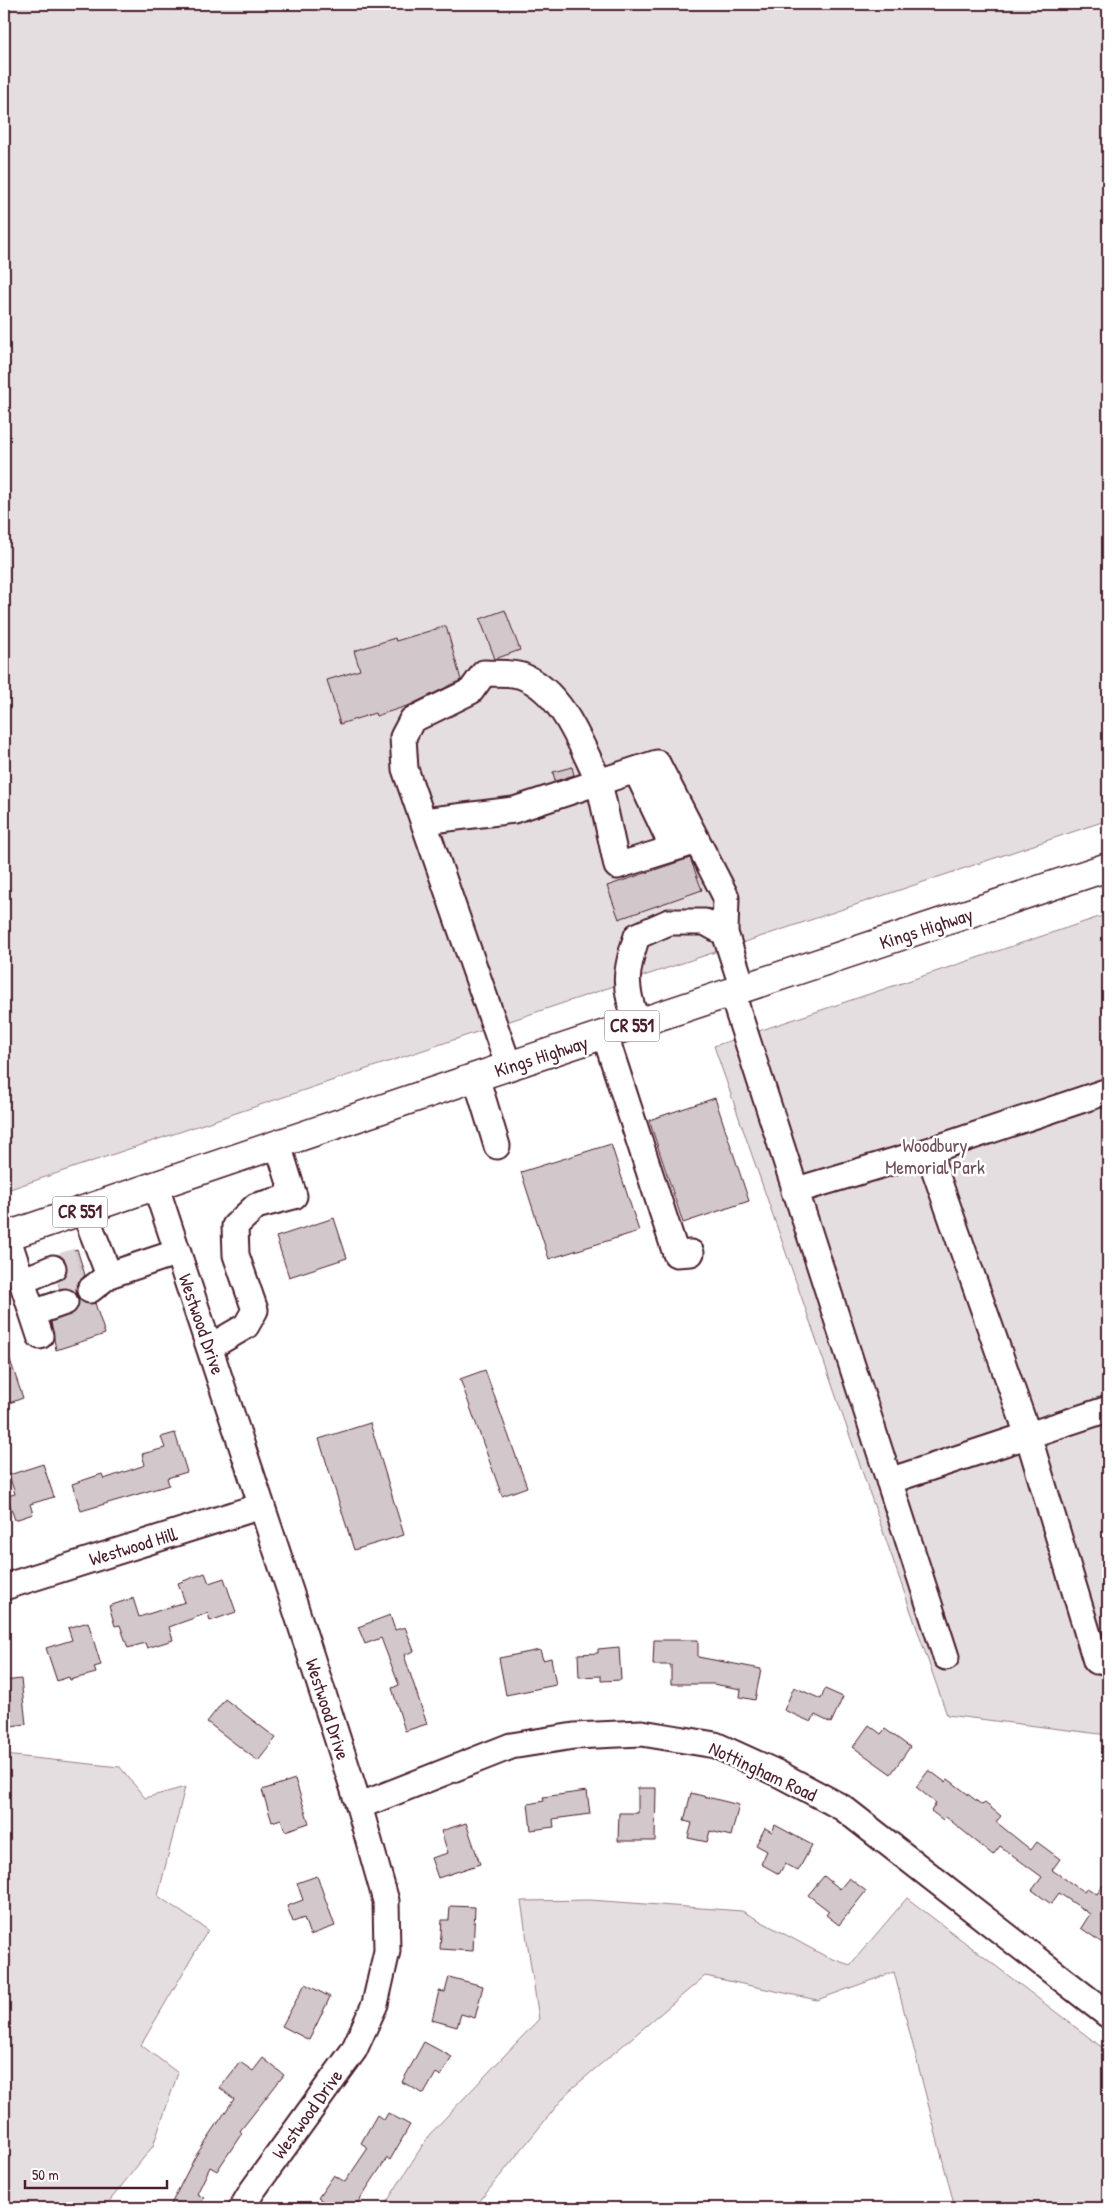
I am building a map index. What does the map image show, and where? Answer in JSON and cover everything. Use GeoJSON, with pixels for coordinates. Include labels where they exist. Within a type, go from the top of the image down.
{"type":"FeatureCollection","features":[{"type":"Feature","properties":{"kind":"main road","name":"Kings Highway"},"geometry":{"type":"LineString","coordinates":[[5,1237],[156,1188],[278,1144],[1108,867]]}},
{"type":"Feature","properties":{"kind":"street"},"geometry":{"type":"LineString","coordinates":[[508,1067],[405,769],[404,737],[412,720],[471,691],[484,673],[520,675],[540,685],[558,705],[599,782],[617,866],[697,841]]}},
{"type":"Feature","properties":{"kind":"street"},"geometry":{"type":"LineString","coordinates":[[424,821],[514,810],[658,762],[726,898],[725,933],[738,991],[794,1190],[946,1657]]}},
{"type":"Feature","properties":{"kind":"street"},"geometry":{"type":"LineString","coordinates":[[636,770],[673,848]]}},
{"type":"Feature","properties":{"kind":"street"},"geometry":{"type":"LineString","coordinates":[[638,1024],[629,1002],[626,968],[637,936],[669,922],[705,922],[725,933]]}},
{"type":"Feature","properties":{"kind":"street"},"geometry":{"type":"LineString","coordinates":[[604,1035],[676,1254],[691,1253]]}},
{"type":"Feature","properties":{"kind":"street"},"geometry":{"type":"LineString","coordinates":[[476,1078],[497,1146]]}},
{"type":"Feature","properties":{"kind":"street"},"geometry":{"type":"LineString","coordinates":[[794,1190],[928,1151],[1108,1092]]}},
{"type":"Feature","properties":{"kind":"street"},"geometry":{"type":"LineString","coordinates":[[210,1347],[246,1326],[255,1310],[236,1255],[235,1226],[256,1206],[294,1196],[278,1144]]}},
{"type":"Feature","properties":{"kind":"street"},"geometry":{"type":"LineString","coordinates":[[928,1151],[1028,1435],[1096,1661],[1108,1657]]}},
{"type":"Feature","properties":{"kind":"street","name":"Westwood Drive"},"geometry":{"type":"LineString","coordinates":[[156,1188],[210,1347],[359,1806],[386,1901],[387,1951],[375,2004],[354,2050],[252,2191],[242,2208]]}},
{"type":"Feature","properties":{"kind":"street"},"geometry":{"type":"LineString","coordinates":[[84,1211],[95,1270],[178,1252]]}},
{"type":"Feature","properties":{"kind":"street"},"geometry":{"type":"LineString","coordinates":[[5,1237],[31,1307]]}},
{"type":"Feature","properties":{"kind":"street"},"geometry":{"type":"LineString","coordinates":[[31,1307],[59,1286],[31,1307]]}},
{"type":"Feature","properties":{"kind":"street"},"geometry":{"type":"LineString","coordinates":[[889,1480],[1108,1409]]}},
{"type":"Feature","properties":{"kind":"street","name":"Westwood Hill"},"geometry":{"type":"LineString","coordinates":[[4,1587],[261,1506]]}},
{"type":"Feature","properties":{"kind":"street","name":"Nottingham Road"},"geometry":{"type":"LineString","coordinates":[[359,1806],[511,1746],[574,1736],[642,1733],[715,1745],[779,1774],[842,1808],[1108,2015]]}},
{"type":"Feature","properties":{"kind":"green space"},"geometry":{"type":"Polygon","coordinates":[[[4,4],[1108,4],[1108,820],[4,1191],[4,4]]]}},
{"type":"Feature","properties":{"kind":"green space","name":"Woodbury Memorial Park"},"geometry":{"type":"Polygon","coordinates":[[[1108,914],[1108,1735],[947,1715],[714,1046],[1108,914]]]}},
{"type":"Feature","properties":{"kind":"green space"},"geometry":{"type":"Polygon","coordinates":[[[4,1755],[120,1767],[145,1798],[185,1787],[158,1896],[208,1930],[141,2045],[178,2073],[153,2146],[104,2208],[4,2208],[4,1755]]]}},
{"type":"Feature","properties":{"kind":"green space"},"geometry":{"type":"Polygon","coordinates":[[[907,1898],[1108,2052],[1108,2208],[955,2208],[894,1972],[817,2000],[705,1976],[569,2091],[474,2208],[383,2208],[429,2135],[539,2019],[521,1901],[590,1900],[742,1911],[825,1956],[850,1965],[907,1898]]]}},
{"type":"Feature","properties":{"kind":"building"},"geometry":{"type":"Polygon","coordinates":[[[505,610],[520,650],[495,659],[480,619],[505,610]]]}},
{"type":"Feature","properties":{"kind":"building"},"geometry":{"type":"Polygon","coordinates":[[[446,626],[461,680],[410,705],[376,716],[375,713],[340,724],[327,680],[360,670],[354,651],[395,638],[396,641],[446,626]]]}},
{"type":"Feature","properties":{"kind":"building"},"geometry":{"type":"Polygon","coordinates":[[[572,767],[574,775],[555,781],[553,772],[572,767]]]}},
{"type":"Feature","properties":{"kind":"building"},"geometry":{"type":"Polygon","coordinates":[[[690,858],[702,890],[619,919],[607,886],[690,858]]]}},
{"type":"Feature","properties":{"kind":"building"},"geometry":{"type":"Polygon","coordinates":[[[715,1098],[749,1201],[683,1223],[649,1120],[715,1098]]]}},
{"type":"Feature","properties":{"kind":"building"},"geometry":{"type":"Polygon","coordinates":[[[611,1144],[639,1231],[549,1259],[521,1172],[611,1144]]]}},
{"type":"Feature","properties":{"kind":"building"},"geometry":{"type":"Polygon","coordinates":[[[334,1218],[347,1258],[289,1277],[276,1237],[334,1218]]]}},
{"type":"Feature","properties":{"kind":"building"},"geometry":{"type":"Polygon","coordinates":[[[77,1249],[85,1275],[77,1284],[77,1294],[68,1288],[60,1289],[58,1282],[64,1277],[67,1269],[66,1262],[59,1255],[77,1249]]]}},
{"type":"Feature","properties":{"kind":"building"},"geometry":{"type":"Polygon","coordinates":[[[79,1299],[85,1303],[95,1303],[105,1334],[56,1350],[51,1322],[75,1312],[79,1299]]]}},
{"type":"Feature","properties":{"kind":"building"},"geometry":{"type":"Polygon","coordinates":[[[6,1348],[23,1398],[4,1405],[4,1349],[6,1348]]]}},
{"type":"Feature","properties":{"kind":"building"},"geometry":{"type":"Polygon","coordinates":[[[485,1370],[527,1487],[502,1496],[460,1379],[485,1370]]]}},
{"type":"Feature","properties":{"kind":"building"},"geometry":{"type":"Polygon","coordinates":[[[370,1423],[404,1535],[354,1550],[319,1439],[370,1423]]]}},
{"type":"Feature","properties":{"kind":"building"},"geometry":{"type":"Polygon","coordinates":[[[175,1433],[187,1472],[167,1478],[169,1485],[81,1511],[72,1484],[102,1474],[104,1479],[145,1465],[142,1454],[165,1448],[161,1437],[175,1433]]]}},
{"type":"Feature","properties":{"kind":"building"},"geometry":{"type":"Polygon","coordinates":[[[43,1464],[54,1497],[30,1504],[33,1514],[15,1520],[7,1496],[15,1494],[9,1475],[43,1464]]]}},
{"type":"Feature","properties":{"kind":"building"},"geometry":{"type":"Polygon","coordinates":[[[205,1573],[209,1583],[224,1578],[236,1612],[210,1621],[208,1613],[169,1627],[173,1640],[147,1648],[145,1643],[128,1648],[120,1625],[115,1626],[109,1606],[133,1598],[139,1617],[185,1602],[178,1583],[205,1573]]]}},
{"type":"Feature","properties":{"kind":"building"},"geometry":{"type":"Polygon","coordinates":[[[390,1615],[395,1630],[405,1627],[414,1651],[404,1655],[427,1724],[405,1731],[392,1688],[399,1685],[381,1638],[365,1644],[358,1627],[390,1615]]]}},
{"type":"Feature","properties":{"kind":"building"},"geometry":{"type":"Polygon","coordinates":[[[88,1622],[101,1665],[94,1667],[96,1673],[70,1680],[69,1677],[57,1681],[46,1648],[72,1640],[68,1628],[88,1622]]]}},
{"type":"Feature","properties":{"kind":"building"},"geometry":{"type":"Polygon","coordinates":[[[654,1640],[698,1640],[698,1657],[761,1669],[755,1700],[740,1697],[741,1689],[713,1684],[671,1684],[671,1665],[653,1665],[654,1640]]]}},
{"type":"Feature","properties":{"kind":"building"},"geometry":{"type":"Polygon","coordinates":[[[619,1647],[621,1680],[601,1681],[601,1676],[579,1677],[578,1654],[598,1653],[598,1649],[619,1647]]]}},
{"type":"Feature","properties":{"kind":"building"},"geometry":{"type":"Polygon","coordinates":[[[540,1650],[543,1660],[551,1658],[556,1685],[506,1695],[499,1658],[540,1650]]]}},
{"type":"Feature","properties":{"kind":"building"},"geometry":{"type":"Polygon","coordinates":[[[21,1679],[26,1724],[11,1726],[10,1716],[4,1717],[4,1681],[21,1679]]]}},
{"type":"Feature","properties":{"kind":"building"},"geometry":{"type":"Polygon","coordinates":[[[794,1687],[821,1699],[825,1689],[843,1697],[831,1723],[815,1715],[811,1722],[784,1710],[794,1687]]]}},
{"type":"Feature","properties":{"kind":"building"},"geometry":{"type":"Polygon","coordinates":[[[225,1699],[276,1738],[258,1761],[207,1722],[225,1699]]]}},
{"type":"Feature","properties":{"kind":"building"},"geometry":{"type":"Polygon","coordinates":[[[869,1725],[881,1734],[885,1729],[910,1747],[891,1774],[853,1747],[869,1725]]]}},
{"type":"Feature","properties":{"kind":"building"},"geometry":{"type":"Polygon","coordinates":[[[929,1770],[945,1782],[948,1779],[982,1805],[985,1803],[1001,1816],[996,1822],[1031,1850],[1037,1842],[1060,1859],[1052,1870],[1084,1892],[1087,1888],[1097,1894],[1108,1878],[1108,1947],[1081,1928],[1090,1914],[1059,1893],[1051,1904],[1032,1890],[1042,1877],[1000,1846],[993,1855],[946,1817],[943,1820],[931,1811],[936,1803],[916,1787],[929,1770]]]}},
{"type":"Feature","properties":{"kind":"building"},"geometry":{"type":"Polygon","coordinates":[[[295,1779],[309,1823],[285,1831],[281,1819],[272,1822],[262,1790],[295,1779]]]}},
{"type":"Feature","properties":{"kind":"building"},"geometry":{"type":"Polygon","coordinates":[[[638,1788],[656,1788],[655,1841],[618,1841],[619,1813],[638,1813],[638,1788]]]}},
{"type":"Feature","properties":{"kind":"building"},"geometry":{"type":"Polygon","coordinates":[[[587,1791],[590,1814],[553,1819],[554,1827],[531,1830],[528,1804],[544,1801],[543,1797],[587,1791]]]}},
{"type":"Feature","properties":{"kind":"building"},"geometry":{"type":"Polygon","coordinates":[[[691,1793],[739,1805],[731,1836],[710,1831],[707,1842],[688,1838],[692,1823],[684,1821],[691,1793]]]}},
{"type":"Feature","properties":{"kind":"building"},"geometry":{"type":"Polygon","coordinates":[[[466,1823],[480,1864],[438,1878],[431,1858],[448,1853],[441,1831],[466,1823]]]}},
{"type":"Feature","properties":{"kind":"building"},"geometry":{"type":"Polygon","coordinates":[[[775,1825],[812,1845],[798,1871],[785,1864],[779,1874],[761,1864],[767,1851],[756,1845],[765,1828],[772,1832],[775,1825]]]}},
{"type":"Feature","properties":{"kind":"building"},"geometry":{"type":"Polygon","coordinates":[[[317,1876],[335,1926],[310,1935],[304,1918],[293,1922],[287,1906],[303,1900],[297,1883],[317,1876]]]}},
{"type":"Feature","properties":{"kind":"building"},"geometry":{"type":"Polygon","coordinates":[[[824,1876],[840,1889],[849,1878],[866,1891],[839,1925],[826,1915],[829,1911],[808,1895],[824,1876]]]}},
{"type":"Feature","properties":{"kind":"building"},"geometry":{"type":"Polygon","coordinates":[[[450,1906],[475,1907],[473,1951],[440,1949],[442,1920],[449,1920],[450,1906]]]}},
{"type":"Feature","properties":{"kind":"building"},"geometry":{"type":"Polygon","coordinates":[[[449,1977],[483,1986],[475,2018],[461,2014],[457,2027],[432,2020],[439,1991],[445,1992],[449,1977]]]}},
{"type":"Feature","properties":{"kind":"building"},"geometry":{"type":"Polygon","coordinates":[[[305,1984],[330,1997],[309,2040],[282,2026],[305,1984]]]}},
{"type":"Feature","properties":{"kind":"building"},"geometry":{"type":"Polygon","coordinates":[[[424,2042],[452,2057],[441,2076],[436,2073],[424,2094],[402,2082],[424,2042]]]}},
{"type":"Feature","properties":{"kind":"building"},"geometry":{"type":"Polygon","coordinates":[[[263,2058],[284,2075],[240,2131],[242,2133],[217,2171],[210,2167],[197,2194],[204,2198],[199,2208],[169,2208],[195,2157],[234,2099],[220,2088],[240,2062],[253,2071],[263,2058]]]}},
{"type":"Feature","properties":{"kind":"building"},"geometry":{"type":"Polygon","coordinates":[[[388,2113],[410,2125],[390,2160],[387,2158],[354,2208],[334,2208],[318,2198],[334,2175],[345,2182],[368,2148],[361,2143],[377,2115],[384,2120],[388,2113]]]}},
{"type":"Feature","properties":{"kind":"tunnel"},"geometry":{"type":"LineString","coordinates":[[53,1268],[80,1260]]}},
{"type":"Feature","properties":{"kind":"tunnel"},"geometry":{"type":"LineString","coordinates":[[59,1286],[86,1276]]}}]}
